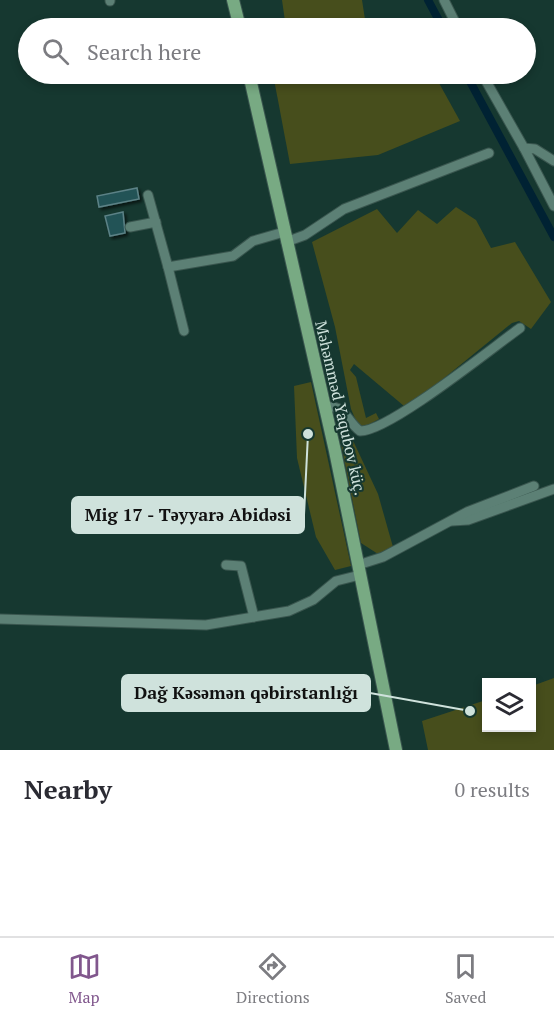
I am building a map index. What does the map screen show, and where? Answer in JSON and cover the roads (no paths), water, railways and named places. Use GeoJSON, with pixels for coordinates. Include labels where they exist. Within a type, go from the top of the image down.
{"type":"FeatureCollection","features":[{"type":"Feature","properties":{"kind":"main road"},"geometry":{"type":"LineString","coordinates":[[234,0],[238,18]]}},
{"type":"Feature","properties":{"kind":"main road","name":"Məhəmməd Yaqubov küç."},"geometry":{"type":"LineString","coordinates":[[251,84],[326,407],[396,750]]}},
{"type":"Feature","properties":{"kind":"street"},"geometry":{"type":"LineString","coordinates":[[444,0],[453,18]]}},
{"type":"Feature","properties":{"kind":"street"},"geometry":{"type":"LineString","coordinates":[[488,84],[554,206]]}},
{"type":"Feature","properties":{"kind":"street"},"geometry":{"type":"LineString","coordinates":[[524,148],[536,149],[554,161]]}},
{"type":"Feature","properties":{"kind":"street"},"geometry":{"type":"LineString","coordinates":[[168,267],[233,256],[253,241],[305,235],[344,208],[489,153]]}},
{"type":"Feature","properties":{"kind":"street"},"geometry":{"type":"LineString","coordinates":[[148,195],[184,331]]}},
{"type":"Feature","properties":{"kind":"street"},"geometry":{"type":"LineString","coordinates":[[130,227],[156,222]]}},
{"type":"Feature","properties":{"kind":"street"},"geometry":{"type":"LineString","coordinates":[[326,407],[339,407],[344,410],[360,431],[371,429],[420,401],[520,328]]}},
{"type":"Feature","properties":{"kind":"street"},"geometry":{"type":"LineString","coordinates":[[0,619],[189,626],[254,617],[303,606],[336,581],[450,521],[534,486]]}},
{"type":"Feature","properties":{"kind":"street"},"geometry":{"type":"LineString","coordinates":[[450,521],[468,520],[554,489]]}},
{"type":"Feature","properties":{"kind":"street"},"geometry":{"type":"LineString","coordinates":[[226,565],[241,566],[254,617]]}},
{"type":"Feature","properties":{"kind":"waterway"},"geometry":{"type":"LineString","coordinates":[[428,0],[438,18]]}},
{"type":"Feature","properties":{"kind":"waterway"},"geometry":{"type":"LineString","coordinates":[[471,84],[554,237]]}},
{"type":"Feature","properties":{"kind":"place","name":"Mig 17 - Təyyarə Abidəsi"},"geometry":{"type":"Point","coordinates":[308,434]}},
{"type":"Feature","properties":{"kind":"place","name":"Dağ Kəsəmən qəbirstanlığı"},"geometry":{"type":"Point","coordinates":[470,711]}}]}
